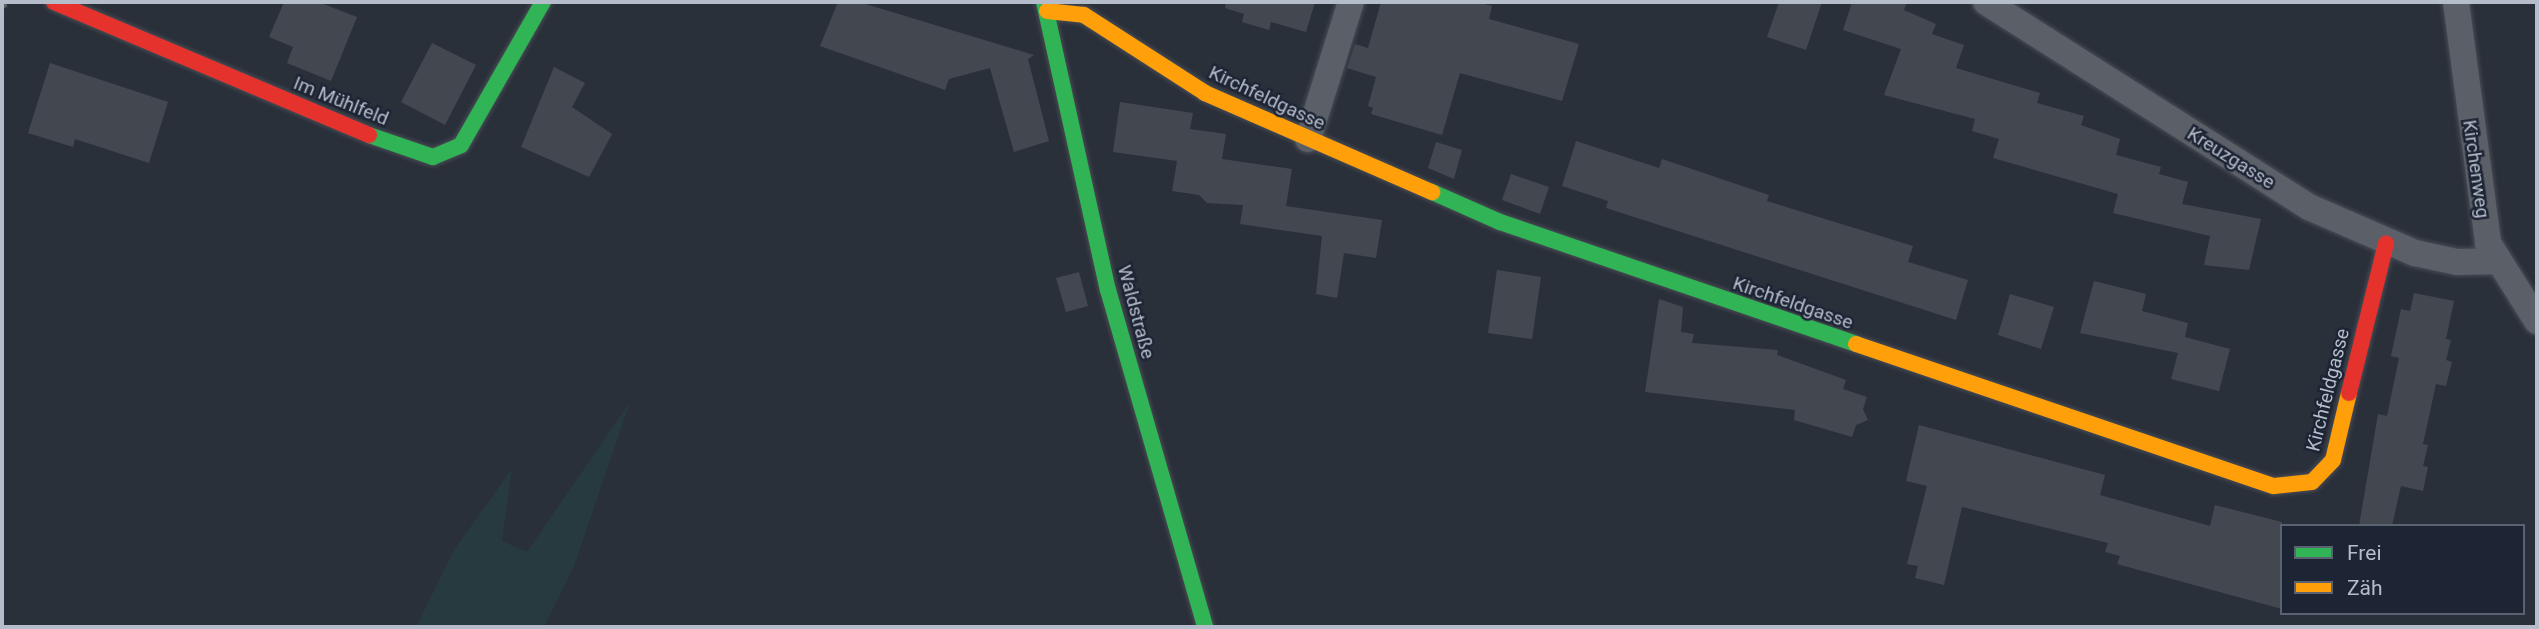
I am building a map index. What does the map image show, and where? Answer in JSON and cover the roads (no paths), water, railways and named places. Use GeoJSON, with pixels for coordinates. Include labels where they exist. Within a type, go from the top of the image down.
{"type":"FeatureCollection","features":[{"type":"Feature","properties":{"kind":"street","name":"Im Mühlfeld"},"geometry":{"type":"LineString","coordinates":[[54,2],[400,148],[433,157],[461,145],[543,2]]}},
{"type":"Feature","properties":{"kind":"street"},"geometry":{"type":"LineString","coordinates":[[1308,139],[1351,2]]}},
{"type":"Feature","properties":{"kind":"street","name":"Kreuzgasse"},"geometry":{"type":"LineString","coordinates":[[1986,2],[2256,175],[2386,243],[2457,262],[2496,261]]}},
{"type":"Feature","properties":{"kind":"street","name":"Kirchenweg"},"geometry":{"type":"LineString","coordinates":[[2455,2],[2478,195],[2496,261],[2537,321]]}},
{"type":"Feature","properties":{"kind":"street","name":"Kirchfeldgasse"},"geometry":{"type":"LineString","coordinates":[[1045,6],[1084,15],[1190,86],[1513,226],[2274,486],[2312,482],[2333,460],[2386,243]]}},
{"type":"Feature","properties":{"kind":"street","name":"Waldstraße"},"geometry":{"type":"LineString","coordinates":[[1045,6],[1111,302],[1205,627]]}}]}
